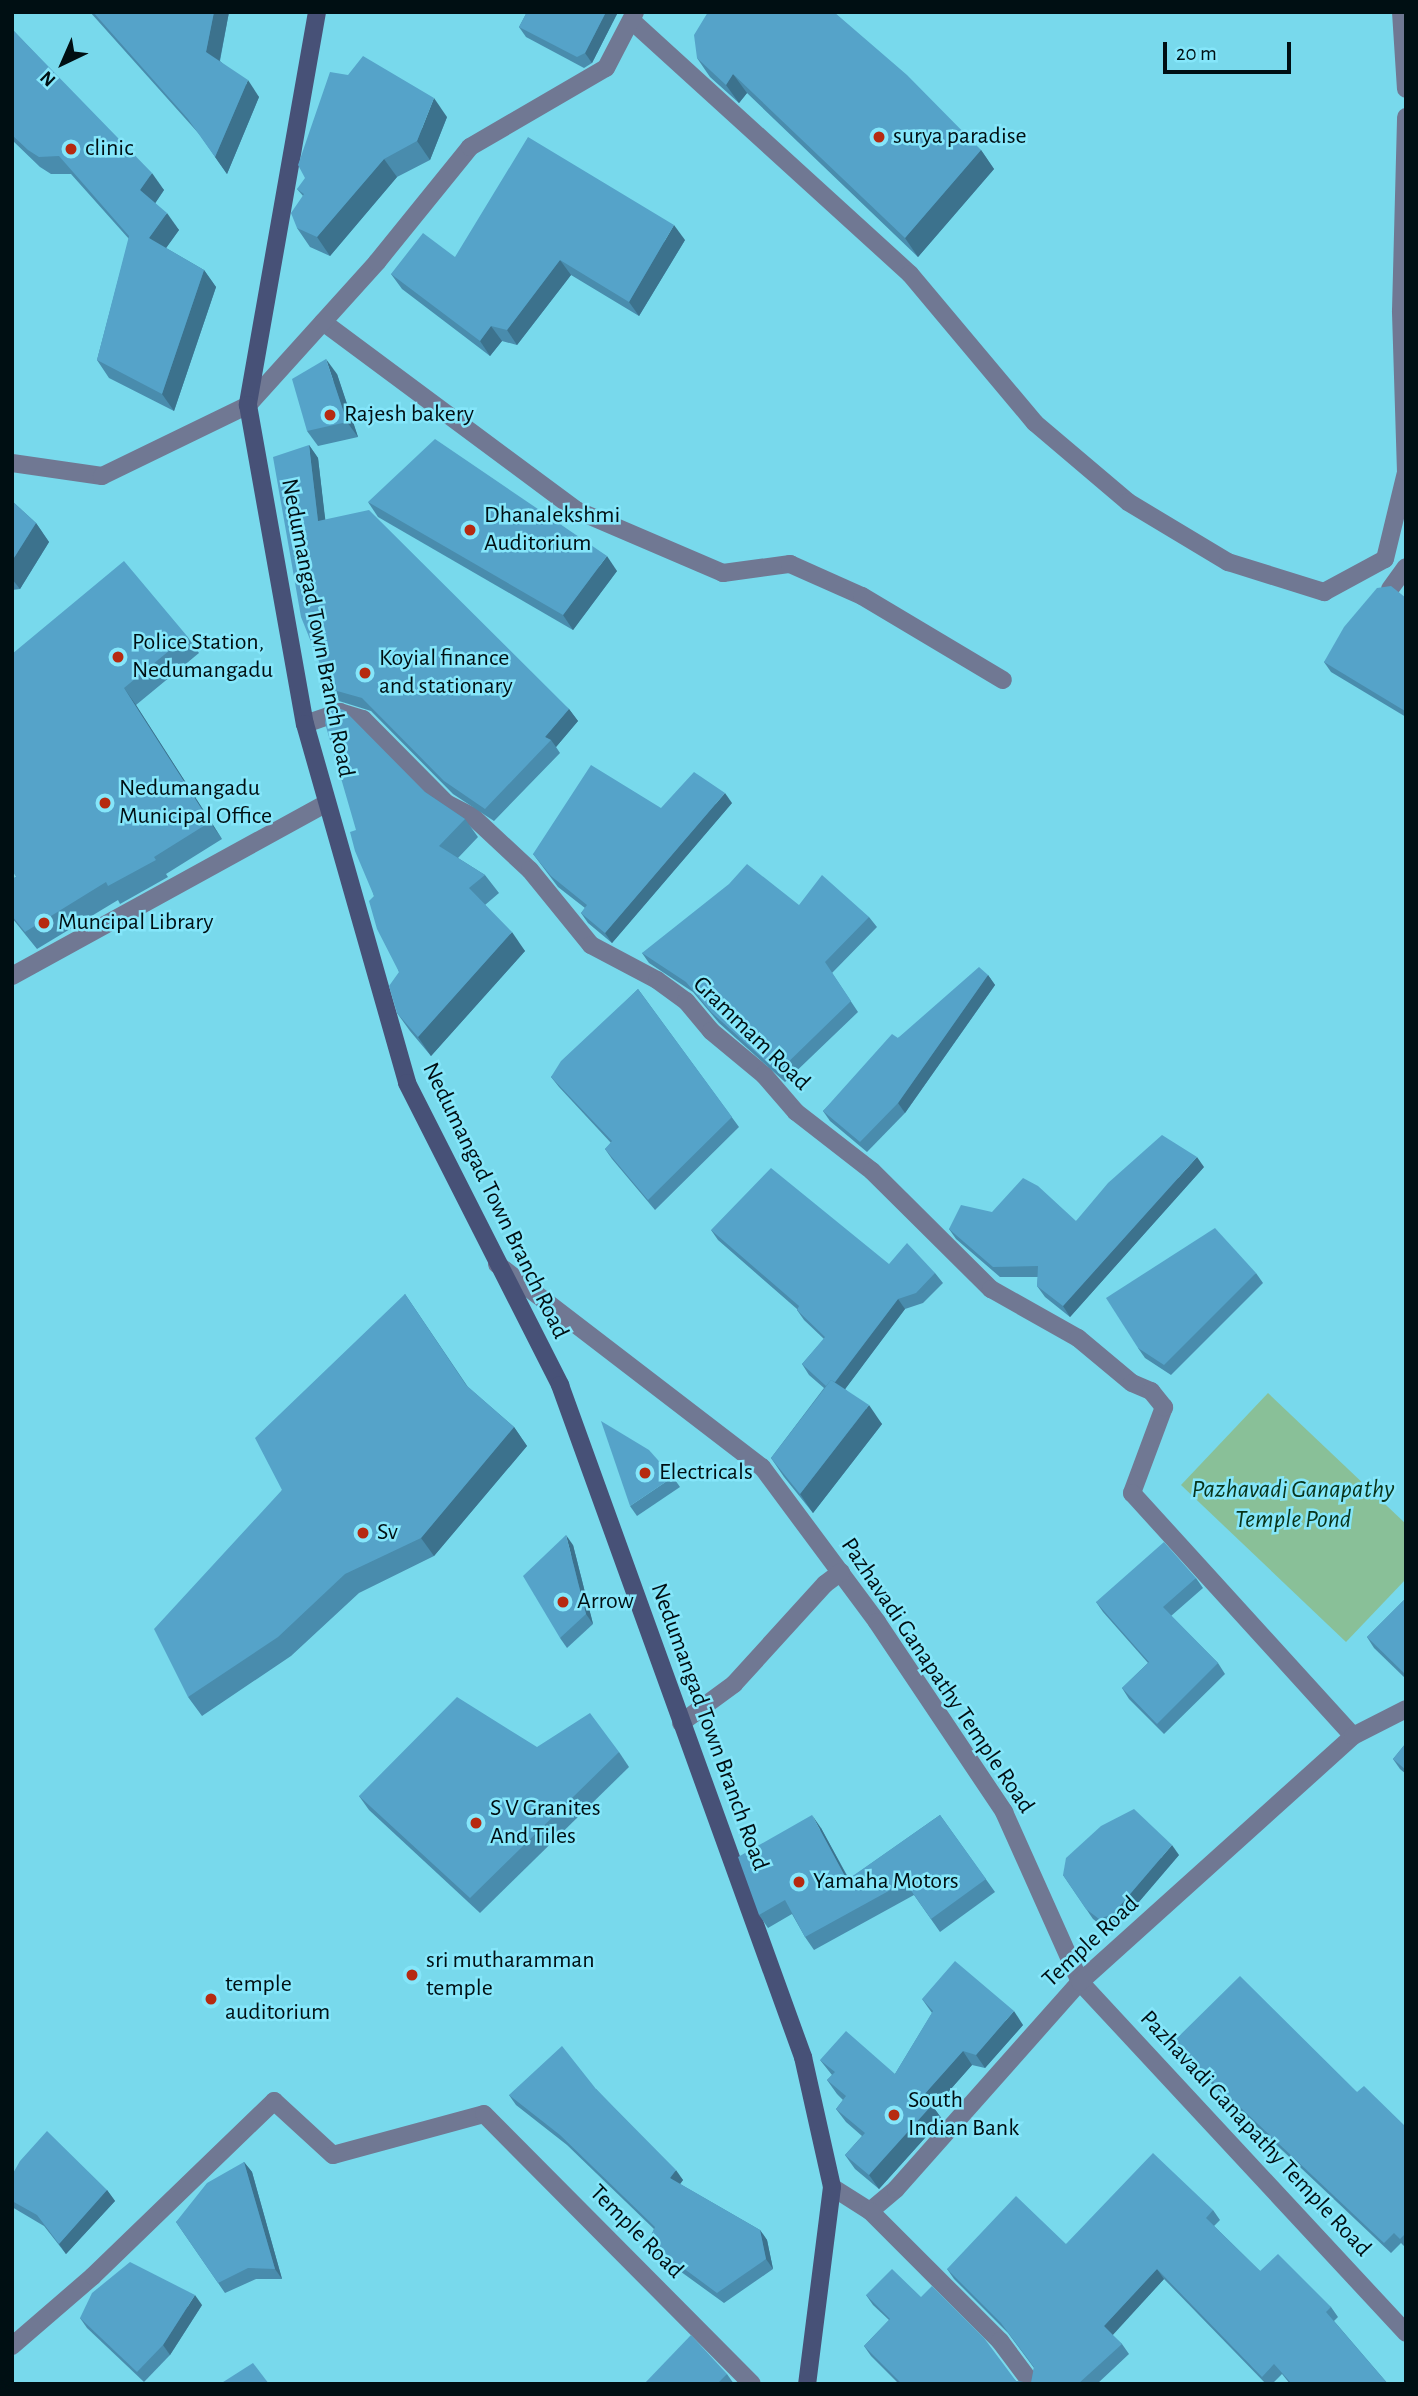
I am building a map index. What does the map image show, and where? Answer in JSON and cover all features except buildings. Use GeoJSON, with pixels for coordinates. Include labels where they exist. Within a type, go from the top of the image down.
{"type":"FeatureCollection","features":[{"type":"Feature","properties":{"kind":"main road","name":"Nedumangad Town Branch Road"},"geometry":{"type":"LineString","coordinates":[[317,12],[248,405],[305,724],[407,1083],[559,1385],[803,2057],[832,2187],[807,2384]]}},
{"type":"Feature","properties":{"kind":"street"},"geometry":{"type":"LineString","coordinates":[[1401,12],[1406,89]]}},
{"type":"Feature","properties":{"kind":"street"},"geometry":{"type":"LineString","coordinates":[[12,463],[102,476],[248,405],[323,322],[470,147],[606,68],[633,16],[910,274],[1035,423],[1128,502],[1228,562],[1324,592],[1385,559],[1399,531],[1406,472],[1401,284],[1406,117]]}},
{"type":"Feature","properties":{"kind":"street"},"geometry":{"type":"LineString","coordinates":[[323,322],[576,510],[723,573],[790,564],[863,596],[1003,680]]}},
{"type":"Feature","properties":{"kind":"street"},"geometry":{"type":"LineString","coordinates":[[1390,589],[1406,567]]}},
{"type":"Feature","properties":{"kind":"street","name":"Grammam Road"},"geometry":{"type":"LineString","coordinates":[[305,724],[340,712],[363,719],[446,803],[472,816],[530,870],[592,945],[657,980],[686,1001],[711,1031],[764,1074],[796,1112],[872,1171],[991,1289],[1078,1338],[1132,1383],[1151,1391],[1164,1407],[1132,1493],[1353,1736]]}},
{"type":"Feature","properties":{"kind":"street"},"geometry":{"type":"LineString","coordinates":[[12,976],[327,803]]}},
{"type":"Feature","properties":{"kind":"street","name":"Pazhavadi Ganapathy Temple Road"},"geometry":{"type":"LineString","coordinates":[[496,1263],[762,1467],[841,1572],[1004,1812],[1080,1982],[1406,2333]]}},
{"type":"Feature","properties":{"kind":"street"},"geometry":{"type":"LineString","coordinates":[[681,1723],[734,1684],[825,1584],[841,1572]]}},
{"type":"Feature","properties":{"kind":"street","name":"Temple Road"},"geometry":{"type":"LineString","coordinates":[[870,2211],[896,2189],[1080,1982],[1353,1736],[1406,1709]]}},
{"type":"Feature","properties":{"kind":"street","name":"Temple Road"},"geometry":{"type":"LineString","coordinates":[[12,2346],[93,2276],[274,2101],[334,2155],[484,2114],[752,2384]]}},
{"type":"Feature","properties":{"kind":"street"},"geometry":{"type":"LineString","coordinates":[[832,2187],[870,2211],[1000,2342],[1032,2384]]}},
{"type":"Feature","properties":{"kind":"water","name":"Pazhavadi Ganapathy Temple Pond"},"geometry":{"type":"Polygon","coordinates":[[[1268,1393],[1406,1524],[1406,1579],[1346,1642],[1181,1485],[1268,1393]]]}},
{"type":"Feature","properties":{"kind":"place","name":"surya paradise"},"geometry":{"type":"Point","coordinates":[879,137]}},
{"type":"Feature","properties":{"kind":"place","name":"clinic"},"geometry":{"type":"Point","coordinates":[71,149]}},
{"type":"Feature","properties":{"kind":"place","name":"Rajesh bakery"},"geometry":{"type":"Point","coordinates":[330,415]}},
{"type":"Feature","properties":{"kind":"place","name":"Dhanalekshmi Auditorium"},"geometry":{"type":"Point","coordinates":[470,530]}},
{"type":"Feature","properties":{"kind":"place","name":"Police Station, Nedumangadu"},"geometry":{"type":"Point","coordinates":[118,657]}},
{"type":"Feature","properties":{"kind":"place","name":"Koyial finance and stationary"},"geometry":{"type":"Point","coordinates":[365,673]}},
{"type":"Feature","properties":{"kind":"place","name":"Nedumangadu Municipal Office"},"geometry":{"type":"Point","coordinates":[105,803]}},
{"type":"Feature","properties":{"kind":"place","name":"Muncipal Library"},"geometry":{"type":"Point","coordinates":[44,923]}},
{"type":"Feature","properties":{"kind":"place","name":"Electricals"},"geometry":{"type":"Point","coordinates":[645,1473]}},
{"type":"Feature","properties":{"kind":"place","name":"Sv"},"geometry":{"type":"Point","coordinates":[363,1533]}},
{"type":"Feature","properties":{"kind":"place","name":"Arrow"},"geometry":{"type":"Point","coordinates":[563,1602]}},
{"type":"Feature","properties":{"kind":"place","name":"S V Granites And Tiles"},"geometry":{"type":"Point","coordinates":[476,1823]}},
{"type":"Feature","properties":{"kind":"place","name":"Yamaha Motors"},"geometry":{"type":"Point","coordinates":[799,1882]}},
{"type":"Feature","properties":{"kind":"place","name":"sri mutharamman temple"},"geometry":{"type":"Point","coordinates":[412,1975]}},
{"type":"Feature","properties":{"kind":"place","name":"temple auditorium"},"geometry":{"type":"Point","coordinates":[211,1999]}},
{"type":"Feature","properties":{"kind":"place","name":"South Indian Bank"},"geometry":{"type":"Point","coordinates":[894,2115]}}]}
